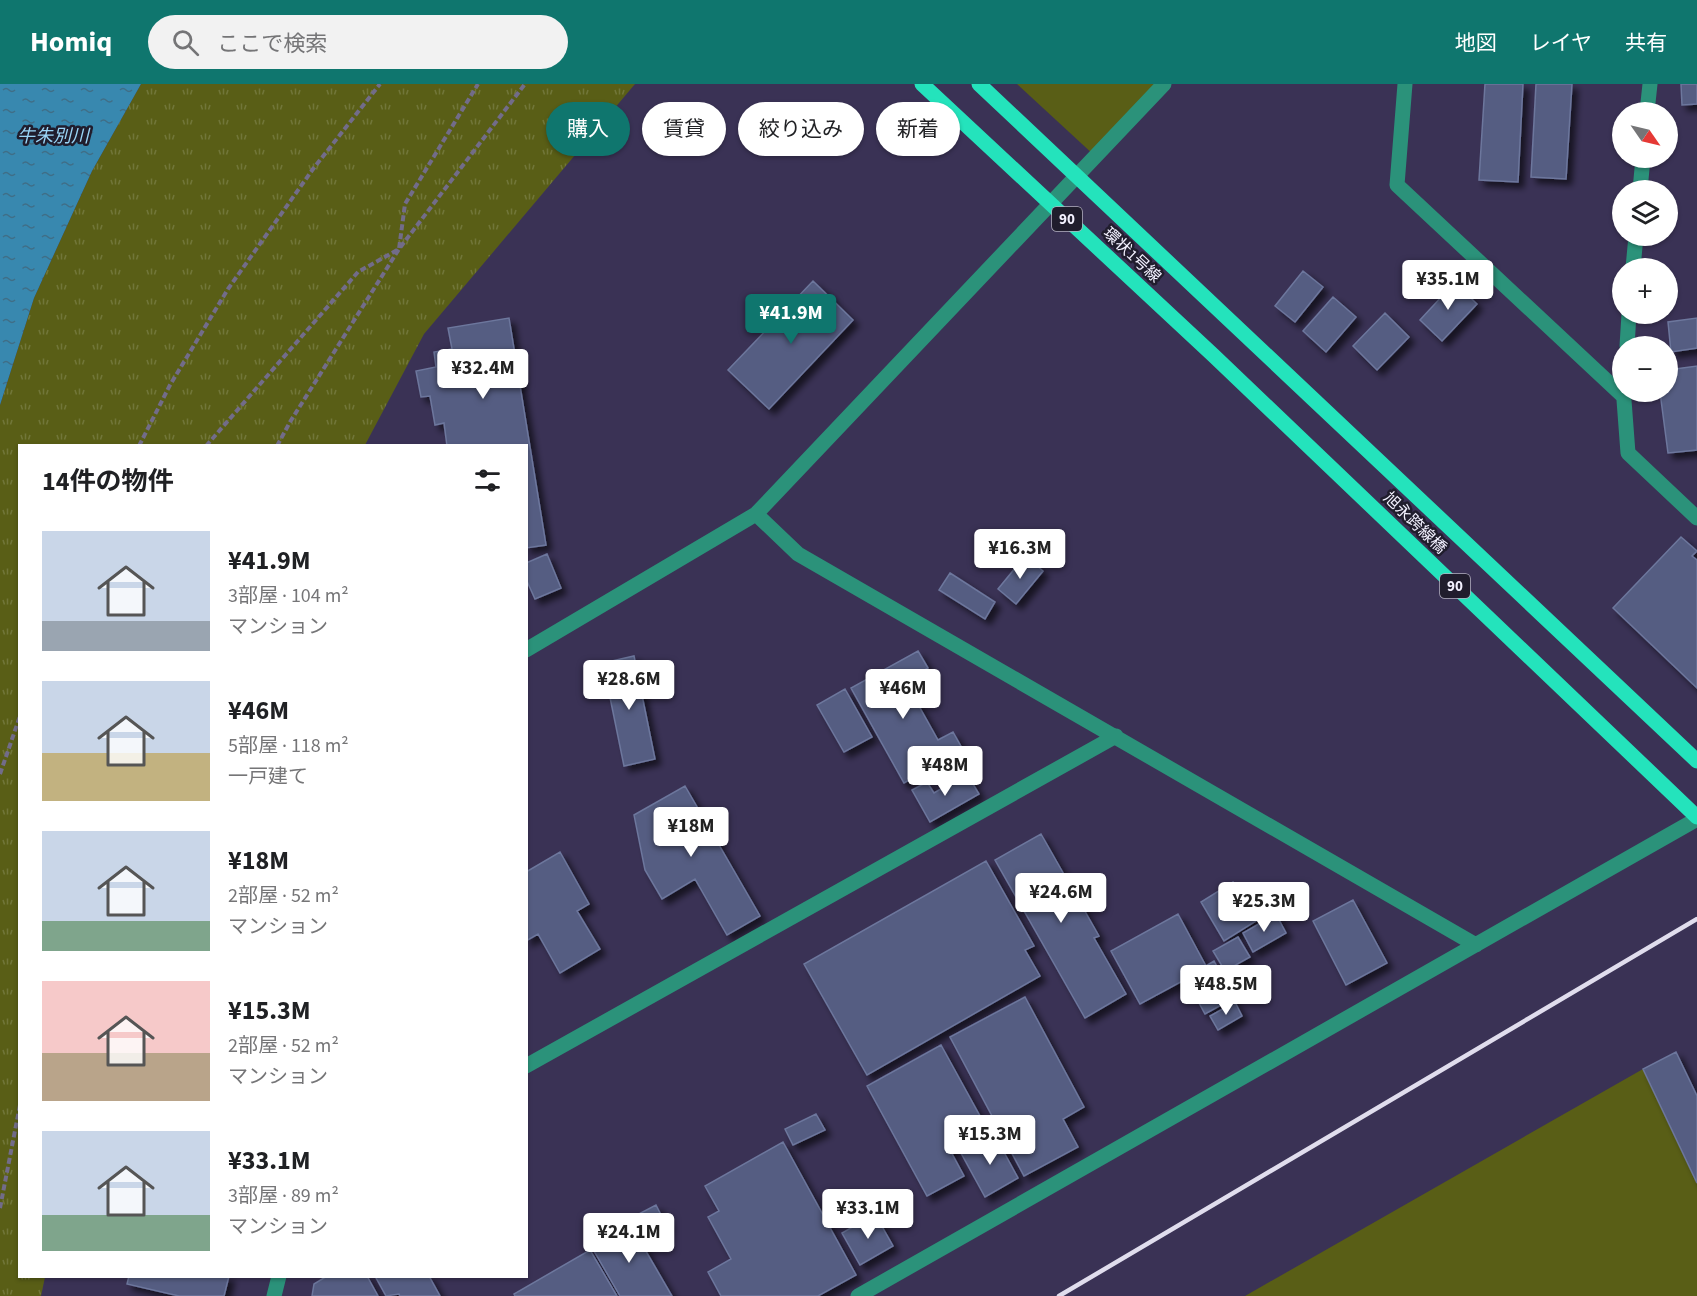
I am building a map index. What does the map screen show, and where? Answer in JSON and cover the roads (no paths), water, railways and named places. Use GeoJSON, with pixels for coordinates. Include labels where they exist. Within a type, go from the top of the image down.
{"type":"FeatureCollection","features":[{"type":"Feature","properties":{"kind":"main road","name":"環状1号線"},"geometry":{"type":"LineString","coordinates":[[922,84],[1213,355]]}},
{"type":"Feature","properties":{"kind":"main road","name":"環状1号線"},"geometry":{"type":"LineString","coordinates":[[979,84],[1244,334]]}},
{"type":"Feature","properties":{"kind":"main road","name":"旭永跨線橋"},"geometry":{"type":"LineString","coordinates":[[1244,334],[1697,761]]}},
{"type":"Feature","properties":{"kind":"main road","name":"旭永跨線橋"},"geometry":{"type":"LineString","coordinates":[[1213,355],[1697,818]]}},
{"type":"Feature","properties":{"kind":"street"},"geometry":{"type":"LineString","coordinates":[[528,649],[756,514],[1164,84]]}},
{"type":"Feature","properties":{"kind":"street"},"geometry":{"type":"LineString","coordinates":[[1405,84],[1397,185],[1612,381]]}},
{"type":"Feature","properties":{"kind":"street"},"geometry":{"type":"LineString","coordinates":[[1648,102],[1650,84]]}},
{"type":"Feature","properties":{"kind":"street"},"geometry":{"type":"LineString","coordinates":[[1624,402],[1628,453],[1697,519]]}},
{"type":"Feature","properties":{"kind":"street"},"geometry":{"type":"LineString","coordinates":[[756,514],[798,554],[1476,945]]}},
{"type":"Feature","properties":{"kind":"street"},"geometry":{"type":"LineString","coordinates":[[528,1065],[1116,736]]}},
{"type":"Feature","properties":{"kind":"street"},"geometry":{"type":"LineString","coordinates":[[858,1296],[1697,818]]}},
{"type":"Feature","properties":{"kind":"street"},"geometry":{"type":"LineString","coordinates":[[274,1296],[278,1278]]}},
{"type":"Feature","properties":{"kind":"water","name":"牛朱別川"},"geometry":{"type":"Polygon","coordinates":[[[0,84],[141,84],[92,171],[34,298],[0,405],[0,84]]]}},
{"type":"Feature","properties":{"kind":"railway"},"geometry":{"type":"LineString","coordinates":[[1059,1296],[1697,919]]}}]}
